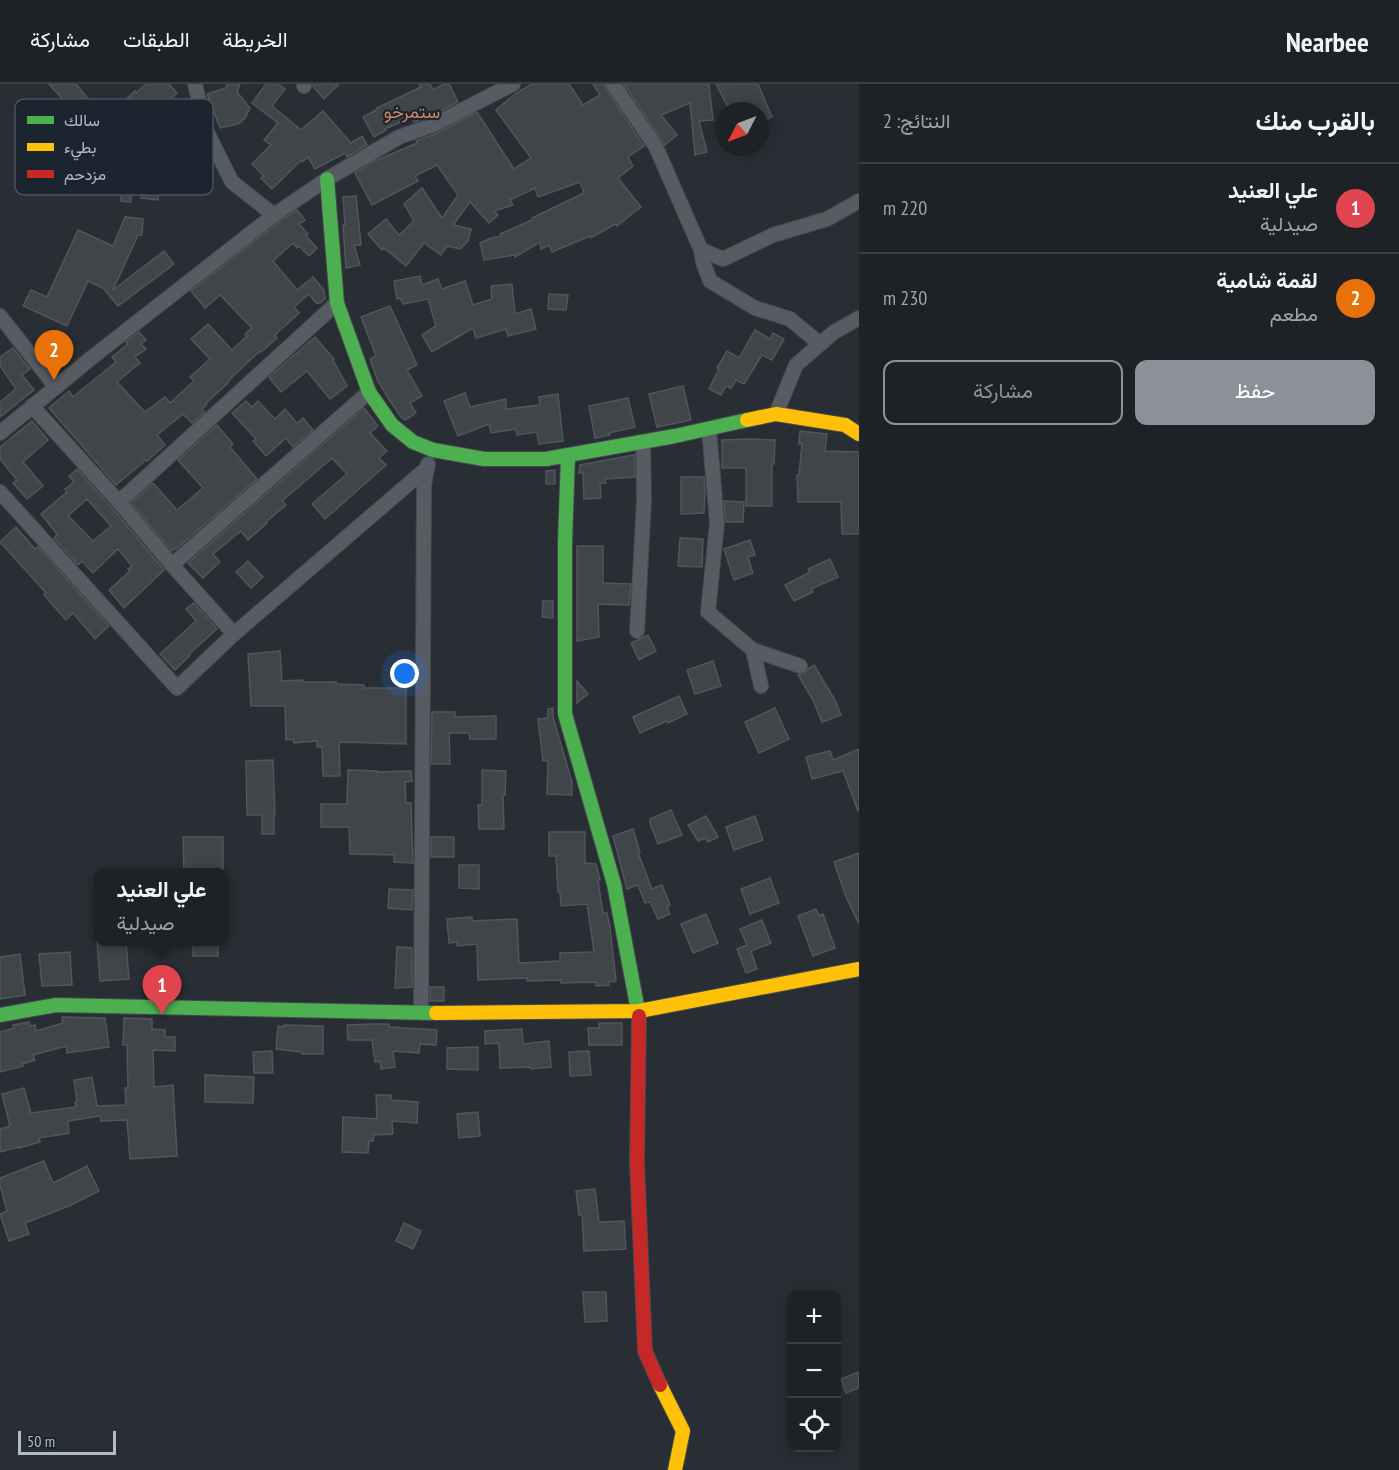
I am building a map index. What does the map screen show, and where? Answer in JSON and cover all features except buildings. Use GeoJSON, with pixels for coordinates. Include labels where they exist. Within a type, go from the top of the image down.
{"type":"FeatureCollection","features":[{"type":"Feature","properties":{"kind":"street"},"geometry":{"type":"LineString","coordinates":[[195,84],[199,99]]}},
{"type":"Feature","properties":{"kind":"street"},"geometry":{"type":"LineString","coordinates":[[0,433],[90,358],[274,215],[327,179],[399,137],[433,125],[513,84]]}},
{"type":"Feature","properties":{"kind":"street"},"geometry":{"type":"LineString","coordinates":[[613,84],[656,147],[701,250],[710,281],[755,308],[790,318],[820,344]]}},
{"type":"Feature","properties":{"kind":"street"},"geometry":{"type":"LineString","coordinates":[[213,144],[232,182],[274,215]]}},
{"type":"Feature","properties":{"kind":"street"},"geometry":{"type":"LineString","coordinates":[[327,179],[337,303],[369,392],[392,425],[413,442],[433,450],[484,459],[546,459],[643,442],[776,414],[845,425],[859,434]]}},
{"type":"Feature","properties":{"kind":"street"},"geometry":{"type":"LineString","coordinates":[[701,250],[723,259],[773,235],[827,219],[859,201]]}},
{"type":"Feature","properties":{"kind":"street"},"geometry":{"type":"LineString","coordinates":[[119,502],[337,303]]}},
{"type":"Feature","properties":{"kind":"street"},"geometry":{"type":"LineString","coordinates":[[0,316],[56,387]]}},
{"type":"Feature","properties":{"kind":"street"},"geometry":{"type":"LineString","coordinates":[[776,414],[796,365],[834,332],[859,318]]}},
{"type":"Feature","properties":{"kind":"street"},"geometry":{"type":"LineString","coordinates":[[172,565],[369,392]]}},
{"type":"Feature","properties":{"kind":"street"},"geometry":{"type":"LineString","coordinates":[[32,406],[234,634]]}},
{"type":"Feature","properties":{"kind":"street"},"geometry":{"type":"LineString","coordinates":[[709,429],[717,523],[708,612],[753,650],[800,666]]}},
{"type":"Feature","properties":{"kind":"street"},"geometry":{"type":"LineString","coordinates":[[638,631],[644,501],[643,442]]}},
{"type":"Feature","properties":{"kind":"street"},"geometry":{"type":"LineString","coordinates":[[422,1014],[424,485],[433,450]]}},
{"type":"Feature","properties":{"kind":"street"},"geometry":{"type":"LineString","coordinates":[[568,455],[565,543],[565,714],[614,884],[639,1011],[637,1162],[645,1351],[683,1431],[675,1470]]}},
{"type":"Feature","properties":{"kind":"street"},"geometry":{"type":"LineString","coordinates":[[0,492],[177,688],[234,634],[427,468]]}},
{"type":"Feature","properties":{"kind":"street"},"geometry":{"type":"LineString","coordinates":[[753,650],[761,686]]}},
{"type":"Feature","properties":{"kind":"street"},"geometry":{"type":"LineString","coordinates":[[0,1015],[56,1005],[422,1014],[639,1011],[859,969]]}},
{"type":"Feature","properties":{"kind":"traffic: fast"},"geometry":{"type":"LineString","coordinates":[[327,179],[337,303],[369,392],[392,425],[413,442],[433,450],[484,459],[546,459],[675,436],[747,420]]}},
{"type":"Feature","properties":{"kind":"traffic: fast"},"geometry":{"type":"LineString","coordinates":[[568,455],[565,543],[565,714],[614,884],[639,1016]]}},
{"type":"Feature","properties":{"kind":"traffic: fast"},"geometry":{"type":"LineString","coordinates":[[0,1015],[56,1005],[436,1013]]}},
{"type":"Feature","properties":{"kind":"traffic: slow"},"geometry":{"type":"LineString","coordinates":[[747,420],[776,414],[845,425],[859,434]]}},
{"type":"Feature","properties":{"kind":"traffic: slow"},"geometry":{"type":"LineString","coordinates":[[436,1013],[639,1011],[859,969]]}},
{"type":"Feature","properties":{"kind":"traffic: slow"},"geometry":{"type":"LineString","coordinates":[[660,1385],[683,1431],[675,1470]]}},
{"type":"Feature","properties":{"kind":"traffic: jam"},"geometry":{"type":"LineString","coordinates":[[639,1016],[637,1162],[645,1351],[660,1385]]}},
{"type":"Feature","properties":{"kind":"place","name":"لقمة شامية"},"geometry":{"type":"Point","coordinates":[54,380]}},
{"type":"Feature","properties":{"kind":"place","name":"علي العنيد"},"geometry":{"type":"Point","coordinates":[162,1015]}},
{"type":"Feature","properties":{"kind":"district","name":"ستمرخو"},"geometry":{"type":"Point","coordinates":[412,111]}}]}
